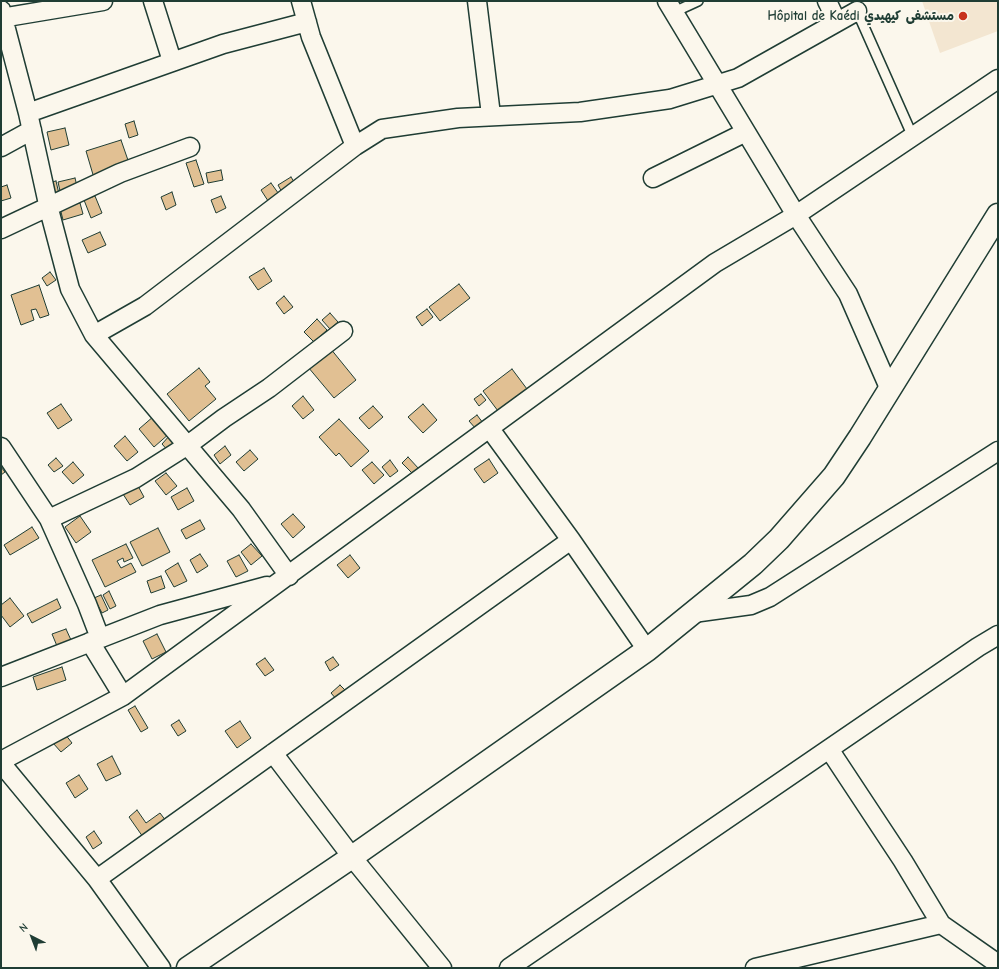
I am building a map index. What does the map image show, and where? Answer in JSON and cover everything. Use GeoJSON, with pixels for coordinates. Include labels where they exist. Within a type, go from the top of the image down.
{"type":"FeatureCollection","features":[{"type":"Feature","properties":{"kind":"main road"},"geometry":{"type":"LineString","coordinates":[[188,968],[352,857],[647,650],[753,564],[784,533],[834,476],[890,390],[998,215]]}},
{"type":"Feature","properties":{"kind":"street"},"geometry":{"type":"LineString","coordinates":[[103,1],[39,6],[2,15],[30,121],[48,206],[70,289],[94,335],[241,509],[284,579]]}},
{"type":"Feature","properties":{"kind":"street"},"geometry":{"type":"LineString","coordinates":[[153,1],[172,61]]}},
{"type":"Feature","properties":{"kind":"street"},"geometry":{"type":"LineString","coordinates":[[301,1],[307,22],[355,146]]}},
{"type":"Feature","properties":{"kind":"street"},"geometry":{"type":"LineString","coordinates":[[477,1],[491,115]]}},
{"type":"Feature","properties":{"kind":"street"},"geometry":{"type":"LineString","coordinates":[[827,1],[837,22]]}},
{"type":"Feature","properties":{"kind":"street"},"geometry":{"type":"LineString","coordinates":[[670,7],[796,215],[848,294],[890,390]]}},
{"type":"Feature","properties":{"kind":"street"},"geometry":{"type":"LineString","coordinates":[[94,335],[145,306],[355,146],[382,129],[458,118],[491,115],[580,112],[670,100],[738,78],[856,11]]}},
{"type":"Feature","properties":{"kind":"street"},"geometry":{"type":"LineString","coordinates":[[1,146],[30,121],[172,61],[223,44],[307,22]]}},
{"type":"Feature","properties":{"kind":"street"},"geometry":{"type":"LineString","coordinates":[[161,968],[97,879],[1,762],[123,696],[715,263],[796,215],[998,79]]}},
{"type":"Feature","properties":{"kind":"street"},"geometry":{"type":"LineString","coordinates":[[654,178],[746,132]]}},
{"type":"Feature","properties":{"kind":"street"},"geometry":{"type":"LineString","coordinates":[[1,229],[120,173],[190,147]]}},
{"type":"Feature","properties":{"kind":"street"},"geometry":{"type":"LineString","coordinates":[[49,518],[136,478],[188,445],[224,418],[269,388],[343,331]]}},
{"type":"Feature","properties":{"kind":"street"},"geometry":{"type":"LineString","coordinates":[[490,429],[571,540],[647,650]]}},
{"type":"Feature","properties":{"kind":"street"},"geometry":{"type":"LineString","coordinates":[[1,447],[49,518],[87,604],[95,640],[123,696]]}},
{"type":"Feature","properties":{"kind":"street"},"geometry":{"type":"LineString","coordinates":[[693,613],[751,605],[770,597],[998,451]]}},
{"type":"Feature","properties":{"kind":"street"},"geometry":{"type":"LineString","coordinates":[[97,879],[571,540]]}},
{"type":"Feature","properties":{"kind":"street"},"geometry":{"type":"LineString","coordinates":[[1,677],[160,615],[284,579]]}},
{"type":"Feature","properties":{"kind":"street"},"geometry":{"type":"LineString","coordinates":[[509,968],[978,647],[998,635]]}},
{"type":"Feature","properties":{"kind":"street"},"geometry":{"type":"LineString","coordinates":[[829,749],[903,861],[941,924],[995,961]]}},
{"type":"Feature","properties":{"kind":"street"},"geometry":{"type":"LineString","coordinates":[[273,753],[352,857],[442,968]]}},
{"type":"Feature","properties":{"kind":"street"},"geometry":{"type":"LineString","coordinates":[[755,968],[941,924]]}},
{"type":"Feature","properties":{"kind":"lane"},"geometry":{"type":"LineString","coordinates":[[670,7],[698,1]]}},
{"type":"Feature","properties":{"kind":"lane"},"geometry":{"type":"LineString","coordinates":[[856,11],[913,137]]}},
{"type":"Feature","properties":{"kind":"shaded area","name":"Hôpital de Kaédi مستشفى كيهيدي"},"geometry":{"type":"Polygon","coordinates":[[[922,1],[998,1],[998,31],[940,53],[922,1]]]}},
{"type":"Feature","properties":{"kind":"building"},"geometry":{"type":"Polygon","coordinates":[[[134,121],[138,135],[129,138],[125,124],[134,121]]]}},
{"type":"Feature","properties":{"kind":"building"},"geometry":{"type":"Polygon","coordinates":[[[65,128],[69,145],[51,150],[47,132],[65,128]]]}},
{"type":"Feature","properties":{"kind":"building"},"geometry":{"type":"Polygon","coordinates":[[[121,140],[130,166],[94,178],[86,151],[121,140]]]}},
{"type":"Feature","properties":{"kind":"building"},"geometry":{"type":"Polygon","coordinates":[[[196,160],[204,184],[194,187],[186,163],[196,160]]]}},
{"type":"Feature","properties":{"kind":"building"},"geometry":{"type":"Polygon","coordinates":[[[221,170],[223,180],[208,183],[206,173],[221,170]]]}},
{"type":"Feature","properties":{"kind":"building"},"geometry":{"type":"Polygon","coordinates":[[[291,177],[298,188],[284,196],[278,185],[291,177]]]}},
{"type":"Feature","properties":{"kind":"building"},"geometry":{"type":"Polygon","coordinates":[[[75,178],[77,186],[60,191],[58,182],[75,178]]]}},
{"type":"Feature","properties":{"kind":"building"},"geometry":{"type":"Polygon","coordinates":[[[56,181],[59,194],[50,196],[48,183],[56,181]]]}},
{"type":"Feature","properties":{"kind":"building"},"geometry":{"type":"Polygon","coordinates":[[[271,183],[281,197],[270,204],[261,190],[271,183]]]}},
{"type":"Feature","properties":{"kind":"building"},"geometry":{"type":"Polygon","coordinates":[[[7,185],[11,198],[1,201],[1,187],[7,185]]]}},
{"type":"Feature","properties":{"kind":"building"},"geometry":{"type":"Polygon","coordinates":[[[172,192],[176,205],[166,210],[161,197],[172,192]]]}},
{"type":"Feature","properties":{"kind":"building"},"geometry":{"type":"Polygon","coordinates":[[[95,196],[102,213],[91,218],[84,200],[95,196]]]}},
{"type":"Feature","properties":{"kind":"building"},"geometry":{"type":"Polygon","coordinates":[[[221,196],[226,208],[216,213],[211,200],[221,196]]]}},
{"type":"Feature","properties":{"kind":"building"},"geometry":{"type":"Polygon","coordinates":[[[80,203],[83,214],[63,220],[60,208],[80,203]]]}},
{"type":"Feature","properties":{"kind":"building"},"geometry":{"type":"Polygon","coordinates":[[[100,232],[106,245],[88,253],[82,240],[100,232]]]}},
{"type":"Feature","properties":{"kind":"building"},"geometry":{"type":"Polygon","coordinates":[[[264,268],[272,281],[258,290],[249,277],[264,268]]]}},
{"type":"Feature","properties":{"kind":"building"},"geometry":{"type":"Polygon","coordinates":[[[50,272],[56,280],[47,286],[42,278],[50,272]]]}},
{"type":"Feature","properties":{"kind":"building"},"geometry":{"type":"Polygon","coordinates":[[[459,284],[470,298],[440,321],[429,307],[459,284]]]}},
{"type":"Feature","properties":{"kind":"building"},"geometry":{"type":"Polygon","coordinates":[[[39,285],[49,315],[40,318],[36,309],[31,310],[34,320],[21,325],[11,295],[39,285]]]}},
{"type":"Feature","properties":{"kind":"building"},"geometry":{"type":"Polygon","coordinates":[[[284,296],[293,307],[284,314],[276,303],[284,296]]]}},
{"type":"Feature","properties":{"kind":"building"},"geometry":{"type":"Polygon","coordinates":[[[427,309],[433,317],[422,326],[416,317],[427,309]]]}},
{"type":"Feature","properties":{"kind":"building"},"geometry":{"type":"Polygon","coordinates":[[[330,313],[338,322],[330,329],[322,320],[330,313]]]}},
{"type":"Feature","properties":{"kind":"building"},"geometry":{"type":"Polygon","coordinates":[[[317,319],[327,330],[314,342],[304,332],[317,319]]]}},
{"type":"Feature","properties":{"kind":"building"},"geometry":{"type":"Polygon","coordinates":[[[330,348],[356,380],[334,398],[308,367],[330,348]]]}},
{"type":"Feature","properties":{"kind":"building"},"geometry":{"type":"Polygon","coordinates":[[[199,368],[210,382],[205,386],[216,399],[189,421],[167,394],[199,368]]]}},
{"type":"Feature","properties":{"kind":"building"},"geometry":{"type":"Polygon","coordinates":[[[512,369],[527,389],[498,411],[483,391],[512,369]]]}},
{"type":"Feature","properties":{"kind":"building"},"geometry":{"type":"Polygon","coordinates":[[[481,394],[486,400],[479,406],[474,399],[481,394]]]}},
{"type":"Feature","properties":{"kind":"building"},"geometry":{"type":"Polygon","coordinates":[[[303,396],[314,410],[303,419],[292,406],[303,396]]]}},
{"type":"Feature","properties":{"kind":"building"},"geometry":{"type":"Polygon","coordinates":[[[61,404],[72,420],[58,429],[47,413],[61,404]]]}},
{"type":"Feature","properties":{"kind":"building"},"geometry":{"type":"Polygon","coordinates":[[[423,404],[437,420],[423,433],[408,417],[423,404]]]}},
{"type":"Feature","properties":{"kind":"building"},"geometry":{"type":"Polygon","coordinates":[[[373,406],[383,417],[369,429],[359,418],[373,406]]]}},
{"type":"Feature","properties":{"kind":"building"},"geometry":{"type":"Polygon","coordinates":[[[477,415],[483,423],[476,429],[469,421],[477,415]]]}},
{"type":"Feature","properties":{"kind":"building"},"geometry":{"type":"Polygon","coordinates":[[[154,416],[170,433],[154,447],[139,429],[154,416]]]}},
{"type":"Feature","properties":{"kind":"building"},"geometry":{"type":"Polygon","coordinates":[[[339,419],[369,451],[351,467],[339,453],[336,456],[319,437],[339,419]]]}},
{"type":"Feature","properties":{"kind":"building"},"geometry":{"type":"Polygon","coordinates":[[[170,435],[179,444],[170,453],[162,444],[170,435]]]}},
{"type":"Feature","properties":{"kind":"building"},"geometry":{"type":"Polygon","coordinates":[[[125,436],[138,452],[127,461],[114,446],[125,436]]]}},
{"type":"Feature","properties":{"kind":"building"},"geometry":{"type":"Polygon","coordinates":[[[225,446],[231,455],[220,464],[214,455],[225,446]]]}},
{"type":"Feature","properties":{"kind":"building"},"geometry":{"type":"Polygon","coordinates":[[[250,450],[258,459],[244,471],[236,462],[250,450]]]}},
{"type":"Feature","properties":{"kind":"building"},"geometry":{"type":"Polygon","coordinates":[[[408,457],[419,469],[413,474],[402,463],[408,457]]]}},
{"type":"Feature","properties":{"kind":"building"},"geometry":{"type":"Polygon","coordinates":[[[56,458],[63,466],[54,472],[48,465],[56,458]]]}},
{"type":"Feature","properties":{"kind":"building"},"geometry":{"type":"Polygon","coordinates":[[[489,459],[498,473],[484,483],[474,469],[489,459]]]}},
{"type":"Feature","properties":{"kind":"building"},"geometry":{"type":"Polygon","coordinates":[[[390,460],[398,471],[390,477],[382,467],[390,460]]]}},
{"type":"Feature","properties":{"kind":"building"},"geometry":{"type":"Polygon","coordinates":[[[73,462],[84,475],[73,484],[62,472],[73,462]]]}},
{"type":"Feature","properties":{"kind":"building"},"geometry":{"type":"Polygon","coordinates":[[[372,462],[384,475],[374,484],[362,470],[372,462]]]}},
{"type":"Feature","properties":{"kind":"building"},"geometry":{"type":"Polygon","coordinates":[[[1,467],[5,472],[1,475],[1,467]]]}},
{"type":"Feature","properties":{"kind":"building"},"geometry":{"type":"Polygon","coordinates":[[[166,473],[177,486],[166,495],[155,481],[166,473]]]}},
{"type":"Feature","properties":{"kind":"building"},"geometry":{"type":"Polygon","coordinates":[[[138,486],[144,497],[130,505],[123,494],[138,486]]]}},
{"type":"Feature","properties":{"kind":"building"},"geometry":{"type":"Polygon","coordinates":[[[187,488],[194,501],[178,510],[171,497],[187,488]]]}},
{"type":"Feature","properties":{"kind":"building"},"geometry":{"type":"Polygon","coordinates":[[[293,514],[305,527],[293,538],[281,524],[293,514]]]}},
{"type":"Feature","properties":{"kind":"building"},"geometry":{"type":"Polygon","coordinates":[[[80,516],[91,532],[76,543],[65,527],[80,516]]]}},
{"type":"Feature","properties":{"kind":"building"},"geometry":{"type":"Polygon","coordinates":[[[200,520],[205,529],[186,539],[181,530],[200,520]]]}},
{"type":"Feature","properties":{"kind":"building"},"geometry":{"type":"Polygon","coordinates":[[[32,527],[39,538],[10,555],[4,545],[32,527]]]}},
{"type":"Feature","properties":{"kind":"building"},"geometry":{"type":"Polygon","coordinates":[[[158,528],[170,552],[142,566],[130,542],[158,528]]]}},
{"type":"Feature","properties":{"kind":"building"},"geometry":{"type":"Polygon","coordinates":[[[126,544],[133,558],[124,562],[123,558],[117,561],[121,568],[131,563],[136,572],[105,587],[92,560],[126,544]]]}},
{"type":"Feature","properties":{"kind":"building"},"geometry":{"type":"Polygon","coordinates":[[[251,544],[262,556],[251,565],[241,552],[251,544]]]}},
{"type":"Feature","properties":{"kind":"building"},"geometry":{"type":"Polygon","coordinates":[[[200,554],[208,566],[197,573],[190,560],[200,554]]]}},
{"type":"Feature","properties":{"kind":"building"},"geometry":{"type":"Polygon","coordinates":[[[239,555],[248,571],[236,577],[227,561],[239,555]]]}},
{"type":"Feature","properties":{"kind":"building"},"geometry":{"type":"Polygon","coordinates":[[[350,555],[360,568],[348,578],[337,565],[350,555]]]}},
{"type":"Feature","properties":{"kind":"building"},"geometry":{"type":"Polygon","coordinates":[[[178,563],[187,581],[174,587],[165,571],[178,563]]]}},
{"type":"Feature","properties":{"kind":"building"},"geometry":{"type":"Polygon","coordinates":[[[161,576],[165,588],[151,593],[147,581],[161,576]]]}},
{"type":"Feature","properties":{"kind":"building"},"geometry":{"type":"Polygon","coordinates":[[[109,591],[116,606],[110,609],[103,595],[109,591]]]}},
{"type":"Feature","properties":{"kind":"building"},"geometry":{"type":"Polygon","coordinates":[[[101,595],[108,610],[102,613],[94,598],[101,595]]]}},
{"type":"Feature","properties":{"kind":"building"},"geometry":{"type":"Polygon","coordinates":[[[10,598],[24,616],[10,627],[1,615],[1,605],[10,598]]]}},
{"type":"Feature","properties":{"kind":"building"},"geometry":{"type":"Polygon","coordinates":[[[57,599],[61,608],[32,623],[27,614],[57,599]]]}},
{"type":"Feature","properties":{"kind":"building"},"geometry":{"type":"Polygon","coordinates":[[[66,629],[71,640],[57,646],[52,634],[66,629]]]}},
{"type":"Feature","properties":{"kind":"building"},"geometry":{"type":"Polygon","coordinates":[[[157,634],[166,652],[152,659],[143,641],[157,634]]]}},
{"type":"Feature","properties":{"kind":"building"},"geometry":{"type":"Polygon","coordinates":[[[333,657],[339,665],[330,671],[325,662],[333,657]]]}},
{"type":"Feature","properties":{"kind":"building"},"geometry":{"type":"Polygon","coordinates":[[[265,658],[274,670],[265,676],[256,664],[265,658]]]}},
{"type":"Feature","properties":{"kind":"building"},"geometry":{"type":"Polygon","coordinates":[[[62,667],[66,680],[37,690],[33,677],[62,667]]]}},
{"type":"Feature","properties":{"kind":"building"},"geometry":{"type":"Polygon","coordinates":[[[340,685],[347,692],[337,700],[331,693],[340,685]]]}},
{"type":"Feature","properties":{"kind":"building"},"geometry":{"type":"Polygon","coordinates":[[[135,706],[148,728],[141,732],[128,710],[135,706]]]}},
{"type":"Feature","properties":{"kind":"building"},"geometry":{"type":"Polygon","coordinates":[[[179,720],[186,731],[178,736],[171,725],[179,720]]]}},
{"type":"Feature","properties":{"kind":"building"},"geometry":{"type":"Polygon","coordinates":[[[240,721],[251,738],[237,748],[225,731],[240,721]]]}},
{"type":"Feature","properties":{"kind":"building"},"geometry":{"type":"Polygon","coordinates":[[[65,734],[72,743],[61,752],[53,743],[65,734]]]}},
{"type":"Feature","properties":{"kind":"building"},"geometry":{"type":"Polygon","coordinates":[[[112,756],[121,774],[106,781],[97,764],[112,756]]]}},
{"type":"Feature","properties":{"kind":"building"},"geometry":{"type":"Polygon","coordinates":[[[79,775],[88,789],[75,798],[66,783],[79,775]]]}},
{"type":"Feature","properties":{"kind":"building"},"geometry":{"type":"Polygon","coordinates":[[[137,810],[146,823],[160,813],[166,821],[143,837],[129,817],[137,810]]]}},
{"type":"Feature","properties":{"kind":"building"},"geometry":{"type":"Polygon","coordinates":[[[94,831],[102,843],[93,849],[86,837],[94,831]]]}},
{"type":"Feature","properties":{"kind":"place","name":"Hôpital de Kaédi مستشفى كيهيدي"},"geometry":{"type":"Point","coordinates":[963,16]}}]}
